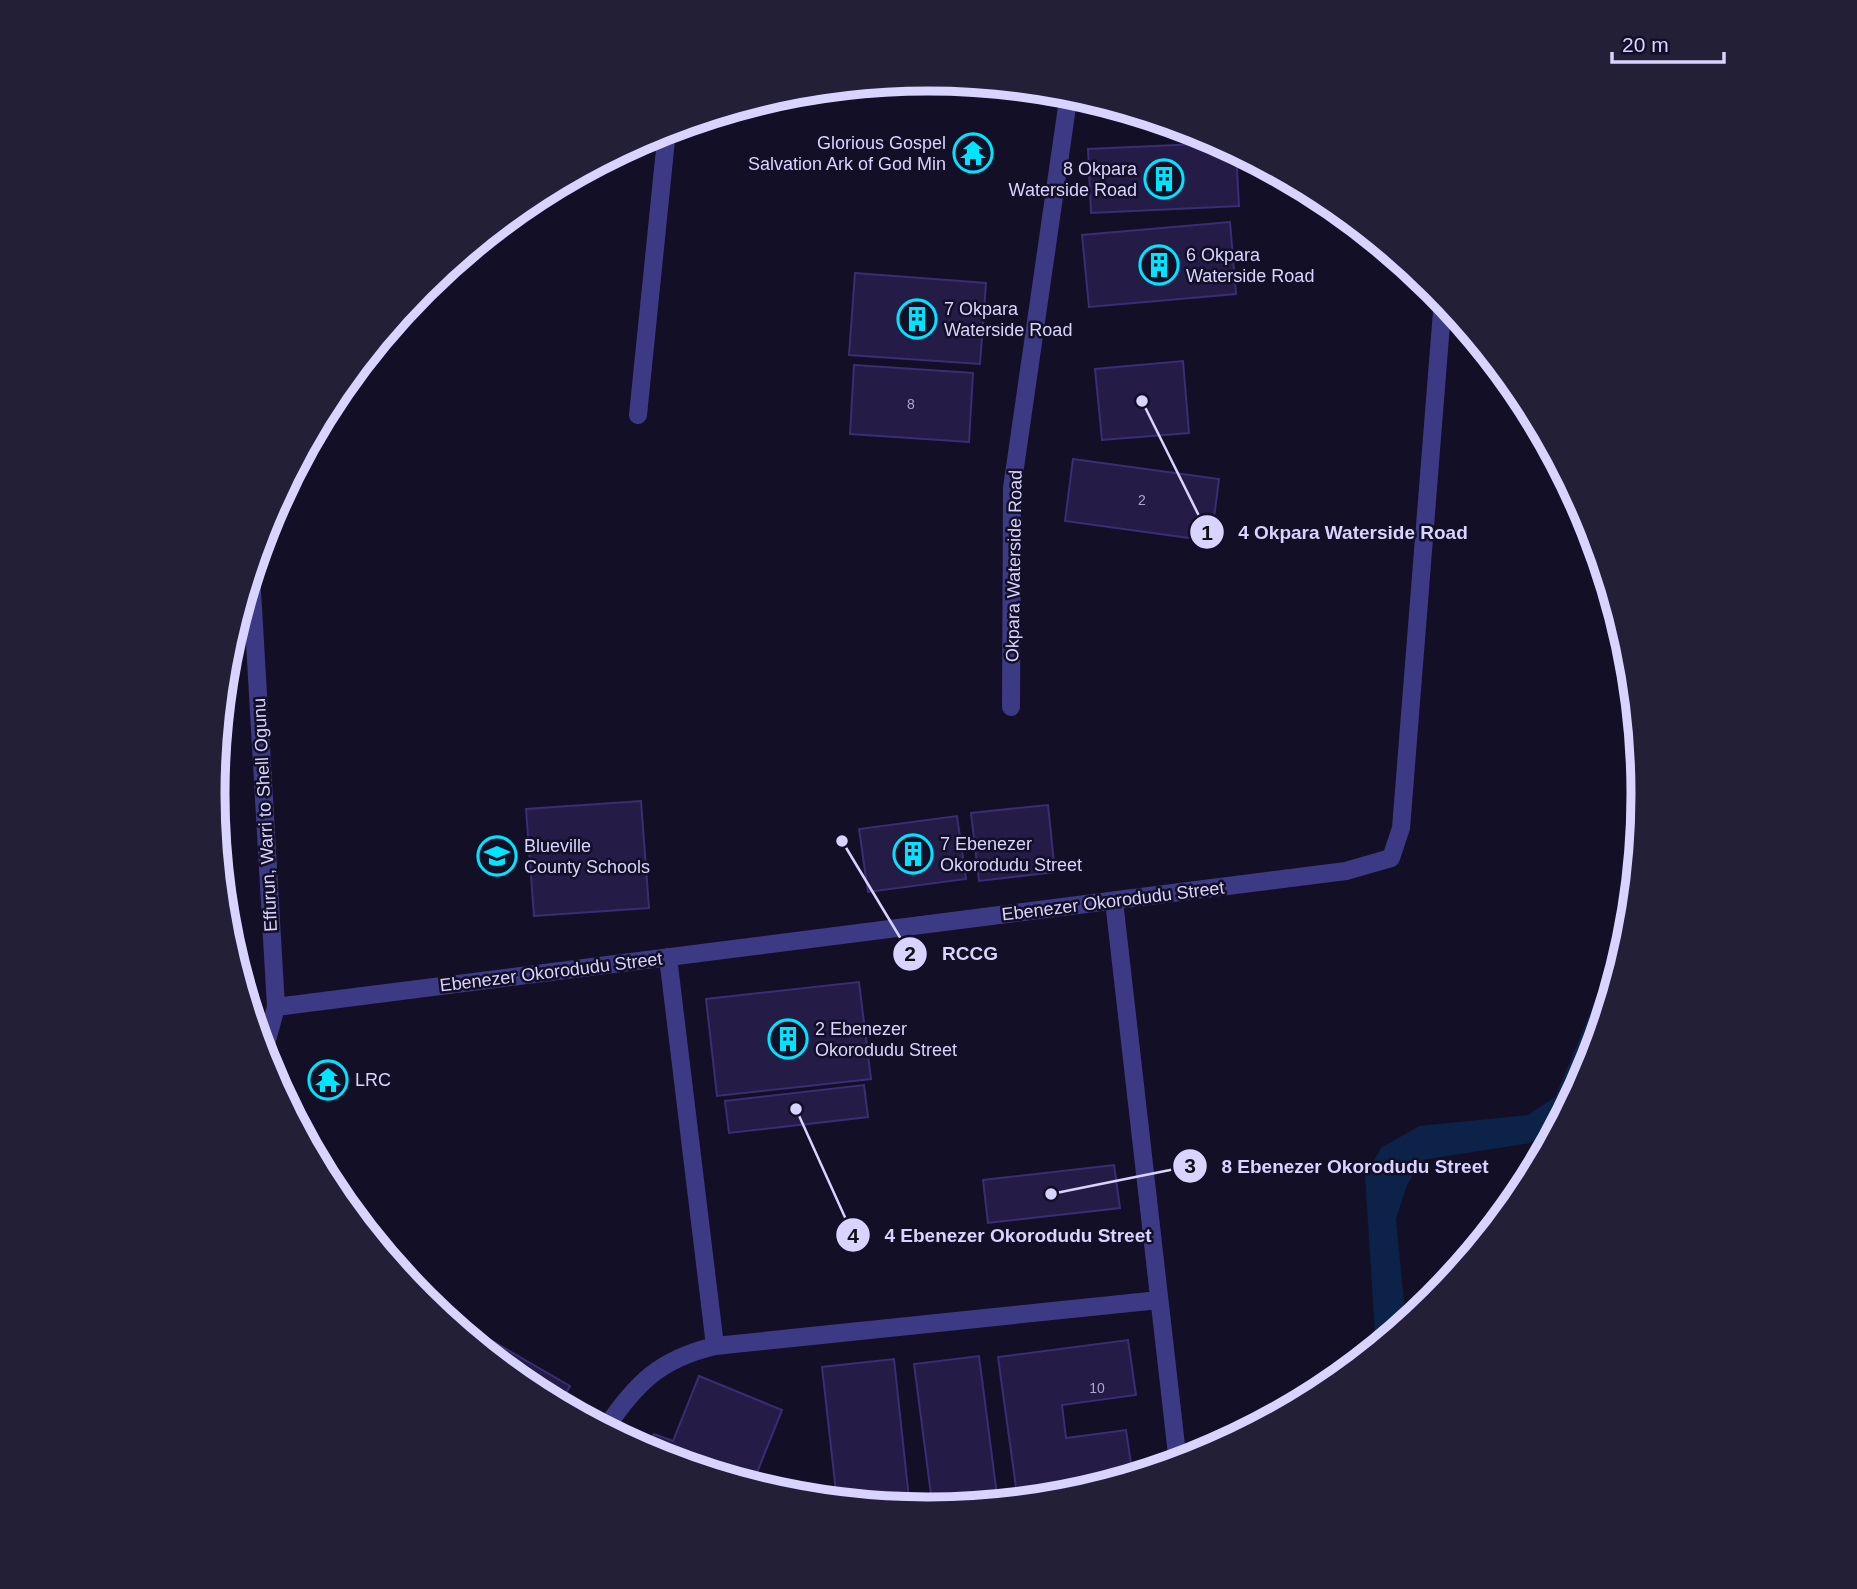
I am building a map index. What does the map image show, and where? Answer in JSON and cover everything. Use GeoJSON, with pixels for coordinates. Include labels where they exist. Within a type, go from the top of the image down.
{"type":"FeatureCollection","features":[{"type":"Feature","properties":{"kind":"street","name":"Okpara Waterside Road"},"geometry":{"type":"LineString","coordinates":[[1011,707],[1012,488],[1067,105]]}},
{"type":"Feature","properties":{"kind":"street"},"geometry":{"type":"LineString","coordinates":[[638,415],[666,142]]}},
{"type":"Feature","properties":{"kind":"street","name":"Ebenezer Okorodudu Street"},"geometry":{"type":"LineString","coordinates":[[276,1007],[1346,871],[1391,858],[1401,828],[1442,314]]}},
{"type":"Feature","properties":{"kind":"street","name":"Effurun, Warri to Shell Ogunu"},"geometry":{"type":"LineString","coordinates":[[248,617],[276,1007],[268,1036]]}},
{"type":"Feature","properties":{"kind":"street"},"geometry":{"type":"LineString","coordinates":[[1114,901],[1177,1452]]}},
{"type":"Feature","properties":{"kind":"street"},"geometry":{"type":"LineString","coordinates":[[668,957],[715,1346]]}},
{"type":"Feature","properties":{"kind":"street"},"geometry":{"type":"LineString","coordinates":[[610,1421],[630,1393],[680,1354],[715,1346],[1159,1300]]}},
{"type":"Feature","properties":{"kind":"water"},"geometry":{"type":"Polygon","coordinates":[[[1616,941],[1595,1021],[1547,1129],[1530,1143],[1422,1160],[1407,1185],[1396,1219],[1405,1311],[1375,1337],[1365,1176],[1381,1148],[1419,1126],[1528,1115],[1555,1097],[1604,980],[1616,941]]]}},
{"type":"Feature","properties":{"kind":"building","name":"8 Okpara Waterside Road"},"geometry":{"type":"Polygon","coordinates":[[[1196,144],[1237,162],[1239,206],[1091,213],[1088,149],[1196,144]]]}},
{"type":"Feature","properties":{"kind":"building","name":"6 Okpara Waterside Road"},"geometry":{"type":"Polygon","coordinates":[[[1230,222],[1236,294],[1089,307],[1082,235],[1230,222]]]}},
{"type":"Feature","properties":{"kind":"building","name":"7 Okpara Waterside Road"},"geometry":{"type":"Polygon","coordinates":[[[855,273],[986,283],[980,364],[849,355],[855,273]]]}},
{"type":"Feature","properties":{"kind":"building"},"geometry":{"type":"Polygon","coordinates":[[[1183,361],[1189,433],[1102,440],[1095,369],[1183,361]]]}},
{"type":"Feature","properties":{"kind":"building"},"geometry":{"type":"Polygon","coordinates":[[[854,365],[973,373],[969,442],[850,434],[854,365]]]}},
{"type":"Feature","properties":{"kind":"building"},"geometry":{"type":"Polygon","coordinates":[[[1073,459],[1219,479],[1211,541],[1065,521],[1073,459]]]}},
{"type":"Feature","properties":{"kind":"building"},"geometry":{"type":"Polygon","coordinates":[[[641,801],[649,908],[534,916],[526,809],[641,801]]]}},
{"type":"Feature","properties":{"kind":"building"},"geometry":{"type":"Polygon","coordinates":[[[1048,805],[1055,872],[979,881],[971,813],[1048,805]]]}},
{"type":"Feature","properties":{"kind":"building","name":"7 Ebenezer Okorodudu Street"},"geometry":{"type":"Polygon","coordinates":[[[957,816],[966,879],[868,892],[859,829],[957,816]]]}},
{"type":"Feature","properties":{"kind":"building","name":"2 Ebenezer Okorodudu Street"},"geometry":{"type":"Polygon","coordinates":[[[859,982],[871,1079],[717,1096],[706,999],[859,982]]]}},
{"type":"Feature","properties":{"kind":"building"},"geometry":{"type":"Polygon","coordinates":[[[864,1085],[868,1117],[729,1133],[725,1101],[864,1085]]]}},
{"type":"Feature","properties":{"kind":"building"},"geometry":{"type":"Polygon","coordinates":[[[1114,1165],[1120,1208],[988,1223],[983,1180],[1114,1165]]]}},
{"type":"Feature","properties":{"kind":"building"},"geometry":{"type":"Polygon","coordinates":[[[473,1330],[570,1386],[564,1396],[500,1353],[473,1330]]]}},
{"type":"Feature","properties":{"kind":"building"},"geometry":{"type":"Polygon","coordinates":[[[1128,1340],[1136,1395],[1062,1405],[1066,1438],[1126,1430],[1132,1468],[1066,1484],[1017,1492],[998,1357],[1128,1340]]]}},
{"type":"Feature","properties":{"kind":"building"},"geometry":{"type":"Polygon","coordinates":[[[979,1356],[997,1494],[931,1498],[914,1364],[979,1356]]]}},
{"type":"Feature","properties":{"kind":"building"},"geometry":{"type":"Polygon","coordinates":[[[894,1359],[909,1497],[836,1492],[822,1367],[894,1359]]]}},
{"type":"Feature","properties":{"kind":"building"},"geometry":{"type":"Polygon","coordinates":[[[699,1376],[782,1410],[756,1476],[702,1461],[651,1441],[654,1434],[673,1441],[699,1376]]]}},
{"type":"Feature","properties":{"kind":"place","name":"Glorious Gospel Salvation Ark of God Min"},"geometry":{"type":"Point","coordinates":[973,153]}},
{"type":"Feature","properties":{"kind":"place","name":"8 Okpara Waterside Road"},"geometry":{"type":"Point","coordinates":[1164,179]}},
{"type":"Feature","properties":{"kind":"place","name":"6 Okpara Waterside Road"},"geometry":{"type":"Point","coordinates":[1159,265]}},
{"type":"Feature","properties":{"kind":"place","name":"7 Okpara Waterside Road"},"geometry":{"type":"Point","coordinates":[917,319]}},
{"type":"Feature","properties":{"kind":"place","name":"4 Okpara Waterside Road"},"geometry":{"type":"Point","coordinates":[1142,401]}},
{"type":"Feature","properties":{"kind":"place","name":"RCCG"},"geometry":{"type":"Point","coordinates":[842,841]}},
{"type":"Feature","properties":{"kind":"place","name":"7 Ebenezer Okorodudu Street"},"geometry":{"type":"Point","coordinates":[913,854]}},
{"type":"Feature","properties":{"kind":"place","name":"Blueville County Schools"},"geometry":{"type":"Point","coordinates":[497,856]}},
{"type":"Feature","properties":{"kind":"place","name":"2 Ebenezer Okorodudu Street"},"geometry":{"type":"Point","coordinates":[788,1039]}},
{"type":"Feature","properties":{"kind":"place","name":"LRC"},"geometry":{"type":"Point","coordinates":[328,1080]}},
{"type":"Feature","properties":{"kind":"place","name":"4 Ebenezer Okorodudu Street"},"geometry":{"type":"Point","coordinates":[796,1109]}},
{"type":"Feature","properties":{"kind":"place","name":"8 Ebenezer Okorodudu Street"},"geometry":{"type":"Point","coordinates":[1051,1194]}}]}
